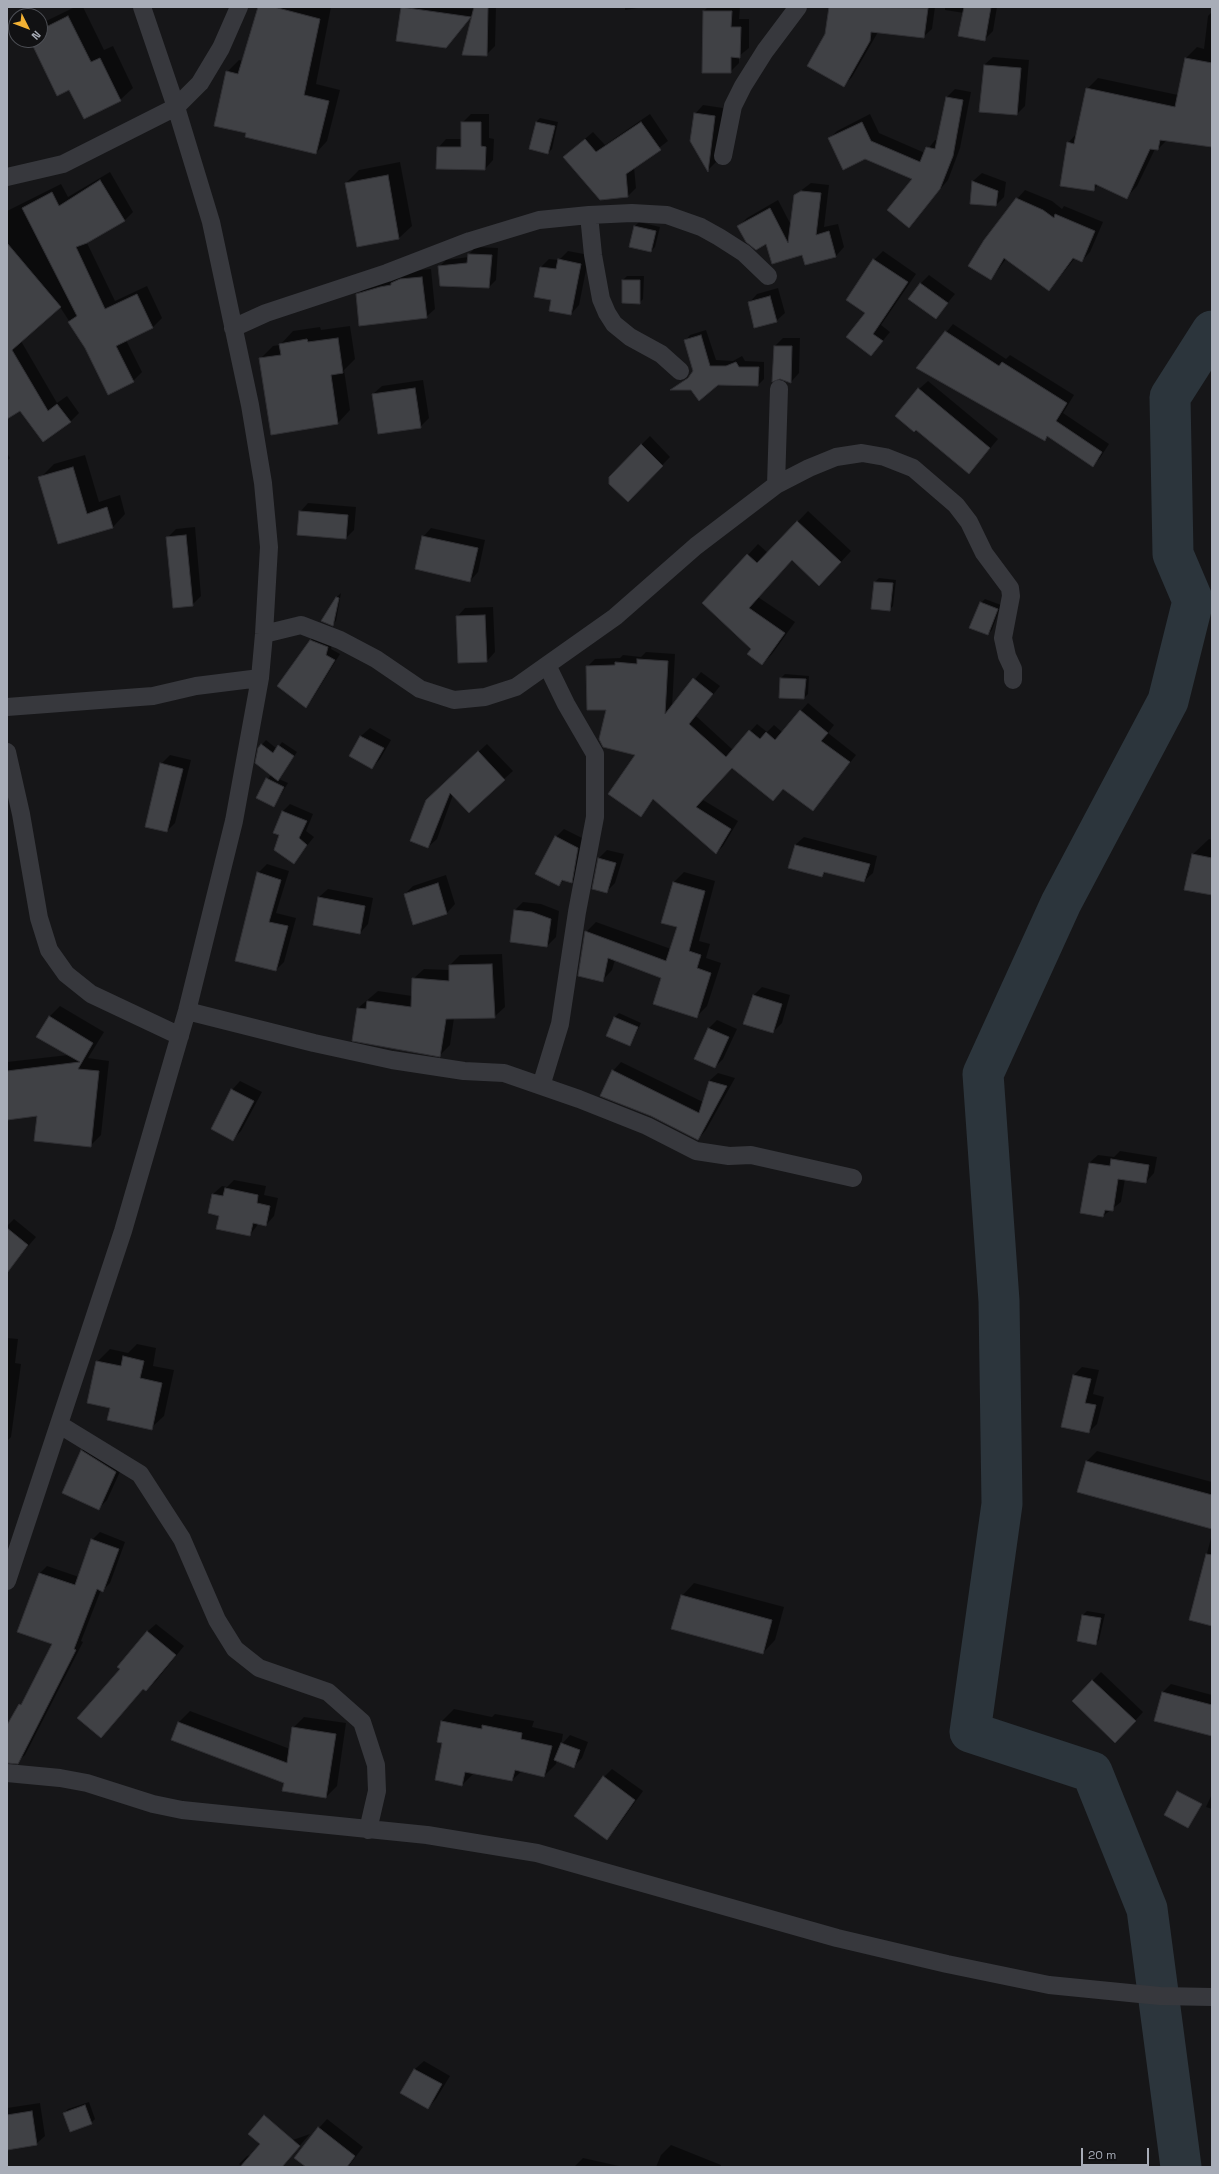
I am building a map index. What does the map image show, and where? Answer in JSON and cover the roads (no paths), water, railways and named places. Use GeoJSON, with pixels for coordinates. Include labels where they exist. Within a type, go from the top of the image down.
{"type":"FeatureCollection","features":[{"type":"Feature","properties":{"kind":"street"},"geometry":{"type":"LineString","coordinates":[[7,1581],[12,1541],[60,1426],[123,1231],[187,1011],[234,821],[260,678],[264,634],[269,547],[263,483],[250,405],[211,222],[176,106],[142,7]]}},
{"type":"Feature","properties":{"kind":"street"},"geometry":{"type":"LineString","coordinates":[[7,177],[63,164],[176,106],[200,83],[221,48],[239,7]]}},
{"type":"Feature","properties":{"kind":"street"},"geometry":{"type":"LineString","coordinates":[[723,156],[733,106],[742,86],[765,51],[798,7]]}},
{"type":"Feature","properties":{"kind":"street"},"geometry":{"type":"LineString","coordinates":[[233,328],[266,313],[387,273],[470,241],[539,220],[589,215],[632,213],[667,215],[701,228],[719,237],[744,253],[768,276]]}},
{"type":"Feature","properties":{"kind":"street"},"geometry":{"type":"LineString","coordinates":[[589,215],[594,263],[601,299],[607,313],[614,324],[625,333],[661,354],[680,371]]}},
{"type":"Feature","properties":{"kind":"street"},"geometry":{"type":"LineString","coordinates":[[776,485],[779,389]]}},
{"type":"Feature","properties":{"kind":"street"},"geometry":{"type":"LineString","coordinates":[[264,634],[301,625],[340,640],[376,659],[420,689],[454,700],[485,697],[516,687],[615,617],[696,546],[776,485],[809,468],[836,457],[862,453],[885,457],[913,468],[956,505],[969,522],[984,554],[1010,588],[1011,596],[1003,638],[1007,656],[1013,669],[1013,680]]}},
{"type":"Feature","properties":{"kind":"street"},"geometry":{"type":"LineString","coordinates":[[542,1086],[560,1024],[576,912],[595,817],[595,754],[566,704],[547,665]]}},
{"type":"Feature","properties":{"kind":"street"},"geometry":{"type":"LineString","coordinates":[[7,707],[153,696],[196,686],[260,678]]}},
{"type":"Feature","properties":{"kind":"street"},"geometry":{"type":"LineString","coordinates":[[7,752],[21,814],[39,918],[49,950],[66,974],[91,994],[180,1036]]}},
{"type":"Feature","properties":{"kind":"street"},"geometry":{"type":"LineString","coordinates":[[187,1011],[314,1043],[392,1060],[464,1071],[504,1073],[646,1126],[696,1151],[729,1156],[751,1155],[852,1178]]}},
{"type":"Feature","properties":{"kind":"street"},"geometry":{"type":"LineString","coordinates":[[60,1426],[140,1474],[182,1539],[217,1620],[234,1649],[259,1668],[328,1692],[362,1722],[376,1765],[377,1791],[368,1830]]}},
{"type":"Feature","properties":{"kind":"street"},"geometry":{"type":"LineString","coordinates":[[7,1773],[60,1778],[87,1783],[153,1804],[182,1810],[231,1813],[368,1830],[427,1835],[537,1853],[837,1938],[1049,1985],[1160,1996],[1212,1998]]}},
{"type":"Feature","properties":{"kind":"waterway"},"geometry":{"type":"LineString","coordinates":[[1181,2167],[1147,1909],[1092,1772],[970,1732],[1002,1504],[999,1301],[983,1074],[1061,903],[1168,701],[1193,601],[1173,554],[1170,397],[1212,331]]}}]}
